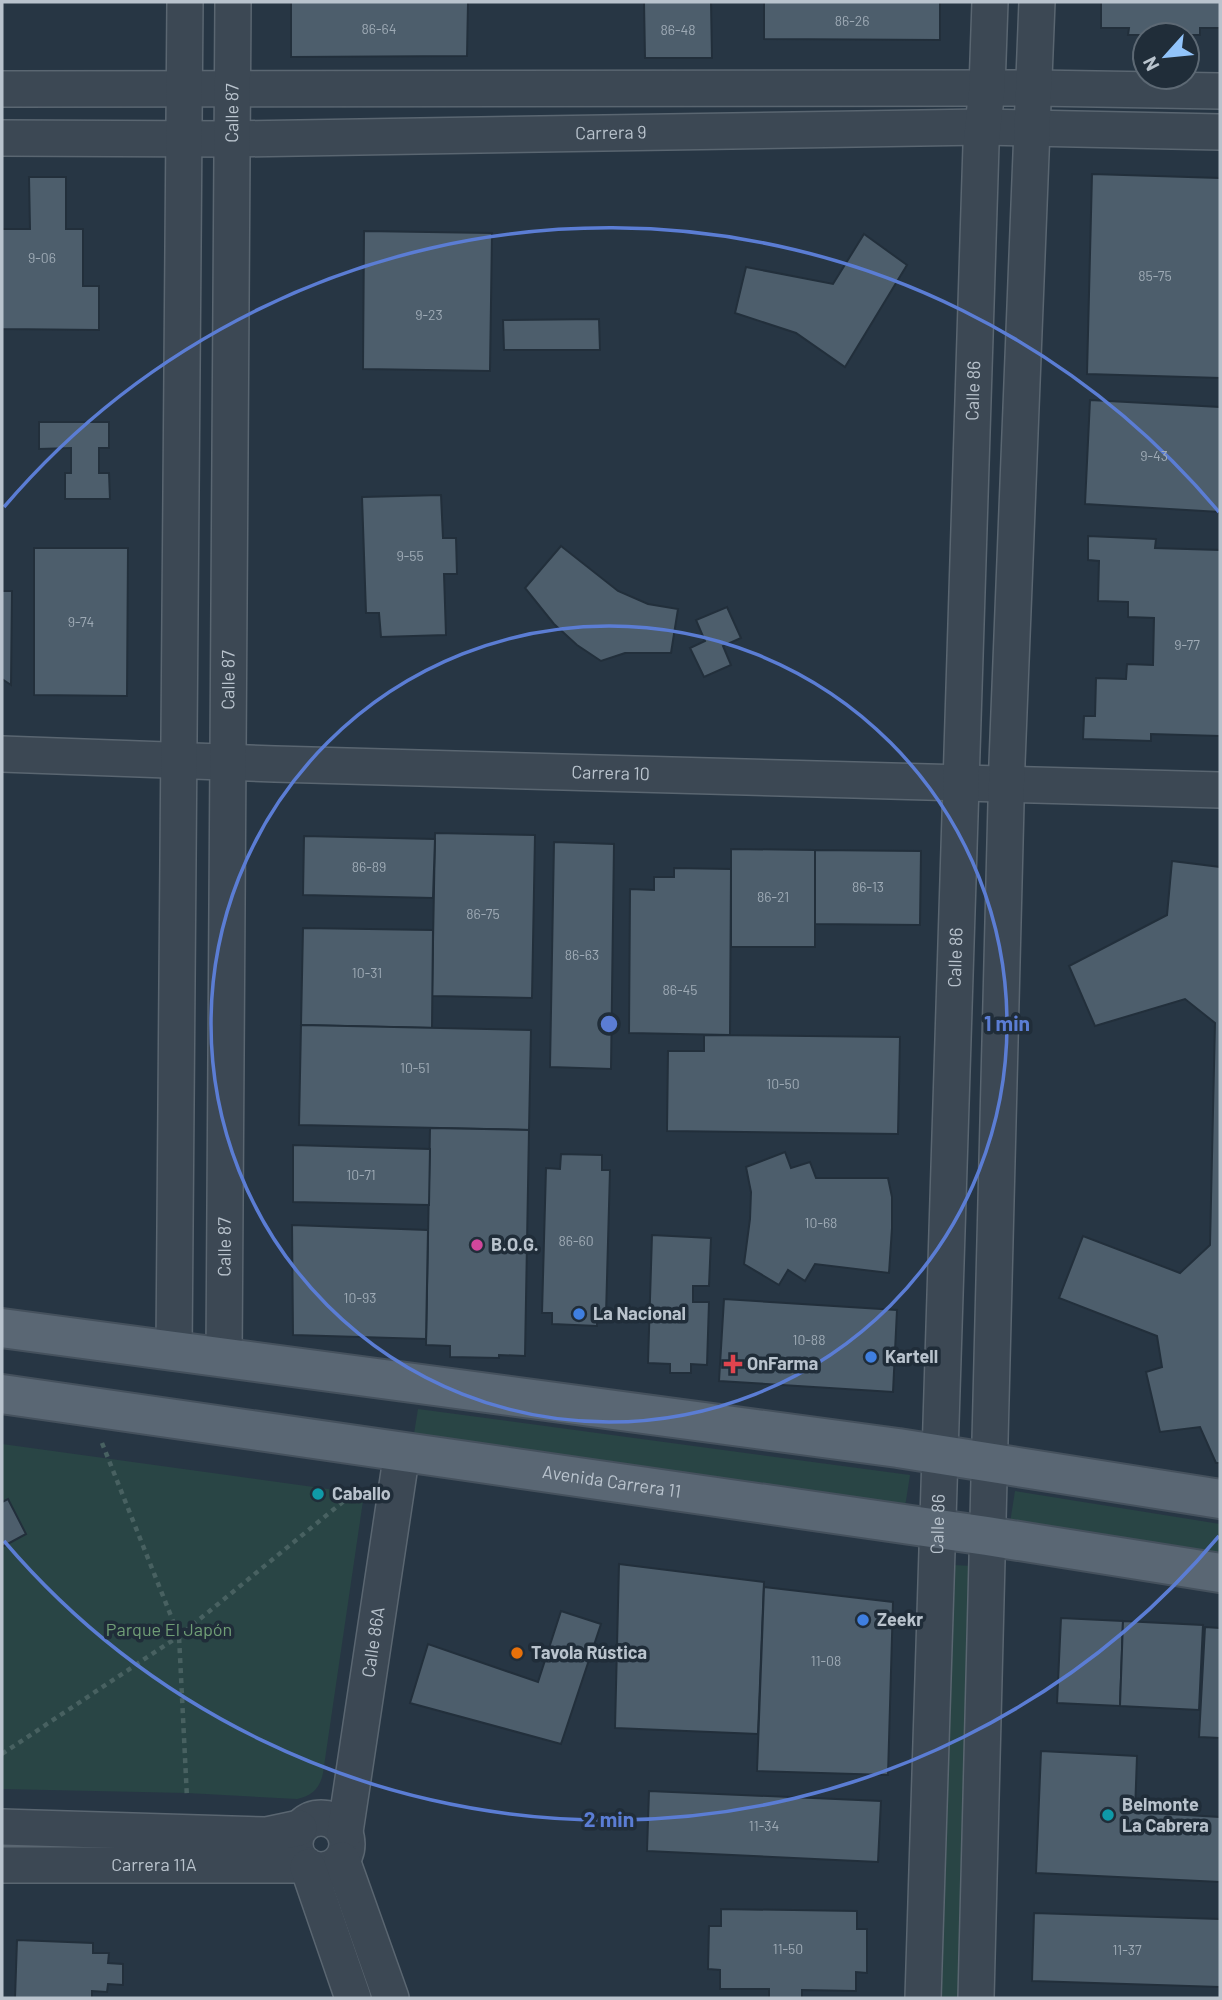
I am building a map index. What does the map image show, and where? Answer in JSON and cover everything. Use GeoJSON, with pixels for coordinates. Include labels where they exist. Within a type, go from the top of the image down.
{"type":"FeatureCollection","features":[{"type":"Feature","properties":{"kind":"main road"},"geometry":{"type":"LineString","coordinates":[[2,1328],[941,1454],[1220,1499]]}},
{"type":"Feature","properties":{"kind":"main road","name":"Avenida Carrera 11"},"geometry":{"type":"LineString","coordinates":[[2,1394],[987,1536],[1220,1573]]}},
{"type":"Feature","properties":{"kind":"street"},"geometry":{"type":"LineString","coordinates":[[174,1350],[185,2]]}},
{"type":"Feature","properties":{"kind":"street","name":"Calle 87"},"geometry":{"type":"LineString","coordinates":[[224,1357],[233,2]]}},
{"type":"Feature","properties":{"kind":"street","name":"Calle 86"},"geometry":{"type":"LineString","coordinates":[[923,1998],[983,127],[990,2]]}},
{"type":"Feature","properties":{"kind":"street"},"geometry":{"type":"LineString","coordinates":[[976,1998],[1007,784],[1037,2]]}},
{"type":"Feature","properties":{"kind":"street"},"geometry":{"type":"LineString","coordinates":[[2,89],[1035,88],[1220,91]]}},
{"type":"Feature","properties":{"kind":"street","name":"Carrera 9"},"geometry":{"type":"LineString","coordinates":[[2,138],[232,139],[983,127],[1220,132]]}},
{"type":"Feature","properties":{"kind":"street","name":"Carrera 10"},"geometry":{"type":"LineString","coordinates":[[2,754],[1220,790]]}},
{"type":"Feature","properties":{"kind":"street","name":"Calle 86A"},"geometry":{"type":"LineString","coordinates":[[391,1998],[343,1846],[402,1452]]}},
{"type":"Feature","properties":{"kind":"street"},"geometry":{"type":"LineString","coordinates":[[307,1866],[323,1870],[337,1865],[343,1846],[340,1825],[323,1817],[306,1822],[299,1828],[294,1844],[296,1853],[307,1866],[353,1998]]}},
{"type":"Feature","properties":{"kind":"street","name":"Carrera 11A"},"geometry":{"type":"LineString","coordinates":[[2,1827],[266,1835],[299,1828]]}},
{"type":"Feature","properties":{"kind":"street","name":"Carrera 11A"},"geometry":{"type":"LineString","coordinates":[[2,1865],[307,1866]]}},
{"type":"Feature","properties":{"kind":"path"},"geometry":{"type":"LineString","coordinates":[[88,1407],[179,1636],[188,1833]]}},
{"type":"Feature","properties":{"kind":"path"},"geometry":{"type":"LineString","coordinates":[[2,1754],[179,1636],[402,1452]]}},
{"type":"Feature","properties":{"kind":"green space"},"geometry":{"type":"Polygon","coordinates":[[[418,1409],[910,1475],[905,1507],[413,1440],[418,1409]]]}},
{"type":"Feature","properties":{"kind":"green space","name":"Parque El Japón"},"geometry":{"type":"Polygon","coordinates":[[[2,1444],[364,1494],[323,1773],[314,1790],[297,1799],[187,1793],[2,1789],[2,1444]]]}},
{"type":"Feature","properties":{"kind":"green space"},"geometry":{"type":"Polygon","coordinates":[[[1015,1491],[1220,1524],[1220,1562],[1009,1529],[1015,1491]]]}},
{"type":"Feature","properties":{"kind":"green space"},"geometry":{"type":"Polygon","coordinates":[[[953,1565],[973,1566],[960,1998],[939,1998],[953,1565]]]}},
{"type":"Feature","properties":{"kind":"building"},"geometry":{"type":"Polygon","coordinates":[[[291,2],[468,2],[467,56],[291,57],[291,2]]]}},
{"type":"Feature","properties":{"kind":"building"},"geometry":{"type":"Polygon","coordinates":[[[644,2],[711,2],[712,58],[645,58],[644,2]]]}},
{"type":"Feature","properties":{"kind":"building"},"geometry":{"type":"Polygon","coordinates":[[[764,2],[940,2],[940,40],[764,39],[764,2]]]}},
{"type":"Feature","properties":{"kind":"building"},"geometry":{"type":"Polygon","coordinates":[[[1101,2],[1220,2],[1220,28],[1201,28],[1201,21],[1131,21],[1131,35],[1128,35],[1129,28],[1101,28],[1101,2]]]}},
{"type":"Feature","properties":{"kind":"building"},"geometry":{"type":"Polygon","coordinates":[[[1092,174],[1220,178],[1220,378],[1087,374],[1092,174]]]}},
{"type":"Feature","properties":{"kind":"building"},"geometry":{"type":"Polygon","coordinates":[[[29,177],[66,177],[66,229],[83,229],[83,286],[99,286],[99,330],[2,329],[2,229],[30,229],[29,177]]]}},
{"type":"Feature","properties":{"kind":"building"},"geometry":{"type":"Polygon","coordinates":[[[364,231],[492,233],[490,371],[363,369],[364,231]]]}},
{"type":"Feature","properties":{"kind":"building"},"geometry":{"type":"Polygon","coordinates":[[[864,234],[907,265],[845,367],[796,333],[735,313],[746,267],[833,284],[864,234]]]}},
{"type":"Feature","properties":{"kind":"building"},"geometry":{"type":"Polygon","coordinates":[[[599,319],[600,350],[504,350],[503,320],[599,319]]]}},
{"type":"Feature","properties":{"kind":"building"},"geometry":{"type":"Polygon","coordinates":[[[1090,400],[1220,407],[1220,512],[1085,504],[1090,400]]]}},
{"type":"Feature","properties":{"kind":"building"},"geometry":{"type":"Polygon","coordinates":[[[39,422],[109,422],[109,448],[99,448],[99,473],[109,473],[110,499],[65,499],[65,473],[71,473],[71,448],[39,449],[39,422]]]}},
{"type":"Feature","properties":{"kind":"building"},"geometry":{"type":"Polygon","coordinates":[[[441,495],[443,538],[456,538],[457,574],[444,574],[446,635],[381,637],[379,613],[366,613],[362,497],[441,495]]]}},
{"type":"Feature","properties":{"kind":"building"},"geometry":{"type":"Polygon","coordinates":[[[1088,536],[1156,539],[1155,548],[1220,550],[1220,736],[1151,734],[1151,741],[1083,739],[1084,716],[1095,716],[1096,678],[1126,679],[1127,664],[1153,665],[1154,618],[1128,617],[1128,602],[1098,601],[1099,561],[1088,560],[1088,536]]]}},
{"type":"Feature","properties":{"kind":"building"},"geometry":{"type":"Polygon","coordinates":[[[561,546],[618,591],[648,604],[678,609],[671,653],[625,653],[601,661],[577,645],[554,624],[525,588],[561,546]]]}},
{"type":"Feature","properties":{"kind":"building"},"geometry":{"type":"Polygon","coordinates":[[[34,548],[128,548],[127,696],[34,695],[34,548]]]}},
{"type":"Feature","properties":{"kind":"building"},"geometry":{"type":"Polygon","coordinates":[[[2,591],[12,591],[11,685],[2,679],[2,591]]]}},
{"type":"Feature","properties":{"kind":"building"},"geometry":{"type":"Polygon","coordinates":[[[727,607],[741,638],[723,646],[731,665],[704,677],[690,648],[705,641],[696,620],[727,607]]]}},
{"type":"Feature","properties":{"kind":"building"},"geometry":{"type":"Polygon","coordinates":[[[435,833],[535,835],[532,998],[432,996],[435,833]]]}},
{"type":"Feature","properties":{"kind":"building"},"geometry":{"type":"Polygon","coordinates":[[[304,836],[435,839],[433,898],[303,895],[304,836]]]}},
{"type":"Feature","properties":{"kind":"building"},"geometry":{"type":"Polygon","coordinates":[[[554,842],[614,844],[611,1069],[550,1067],[554,842]]]}},
{"type":"Feature","properties":{"kind":"building"},"geometry":{"type":"Polygon","coordinates":[[[731,849],[815,850],[815,947],[731,947],[731,849]]]}},
{"type":"Feature","properties":{"kind":"building"},"geometry":{"type":"Polygon","coordinates":[[[815,850],[921,851],[920,925],[815,924],[815,850]]]}},
{"type":"Feature","properties":{"kind":"building"},"geometry":{"type":"Polygon","coordinates":[[[1172,861],[1220,867],[1220,1463],[1216,1463],[1200,1427],[1160,1432],[1146,1372],[1162,1367],[1157,1336],[1059,1298],[1083,1236],[1180,1273],[1210,1245],[1215,1023],[1185,999],[1095,1026],[1069,966],[1167,915],[1172,861]]]}},
{"type":"Feature","properties":{"kind":"building"},"geometry":{"type":"Polygon","coordinates":[[[674,868],[731,869],[730,1035],[629,1033],[630,889],[654,890],[654,877],[674,877],[674,868]]]}},
{"type":"Feature","properties":{"kind":"building"},"geometry":{"type":"Polygon","coordinates":[[[303,928],[433,930],[432,1028],[301,1025],[303,928]]]}},
{"type":"Feature","properties":{"kind":"building"},"geometry":{"type":"Polygon","coordinates":[[[301,1025],[531,1030],[529,1130],[299,1125],[301,1025]]]}},
{"type":"Feature","properties":{"kind":"building"},"geometry":{"type":"Polygon","coordinates":[[[704,1035],[900,1037],[898,1134],[667,1131],[668,1051],[704,1051],[704,1035]]]}},
{"type":"Feature","properties":{"kind":"building","name":"B.O.G."},"geometry":{"type":"Polygon","coordinates":[[[430,1128],[529,1130],[525,1356],[450,1357],[450,1346],[426,1345],[430,1128]]]}},
{"type":"Feature","properties":{"kind":"building"},"geometry":{"type":"Polygon","coordinates":[[[293,1145],[430,1149],[429,1205],[293,1202],[293,1145]]]}},
{"type":"Feature","properties":{"kind":"building"},"geometry":{"type":"Polygon","coordinates":[[[785,1152],[791,1168],[810,1162],[816,1178],[888,1178],[892,1197],[889,1273],[815,1264],[805,1281],[788,1270],[779,1285],[744,1264],[751,1192],[746,1167],[785,1152]]]}},
{"type":"Feature","properties":{"kind":"building"},"geometry":{"type":"Polygon","coordinates":[[[561,1154],[602,1155],[602,1170],[610,1170],[606,1315],[597,1315],[597,1326],[552,1324],[552,1313],[542,1313],[546,1168],[560,1169],[561,1154]]]}},
{"type":"Feature","properties":{"kind":"building"},"geometry":{"type":"Polygon","coordinates":[[[292,1225],[428,1230],[426,1339],[293,1335],[292,1225]]]}},
{"type":"Feature","properties":{"kind":"building"},"geometry":{"type":"Polygon","coordinates":[[[652,1235],[711,1238],[709,1286],[693,1286],[693,1302],[709,1302],[707,1365],[691,1364],[691,1373],[670,1373],[670,1364],[648,1363],[652,1235]]]}},
{"type":"Feature","properties":{"kind":"building"},"geometry":{"type":"Polygon","coordinates":[[[724,1299],[897,1310],[893,1392],[719,1381],[724,1299]]]}},
{"type":"Feature","properties":{"kind":"building"},"geometry":{"type":"Polygon","coordinates":[[[8,1499],[26,1534],[2,1547],[2,1502],[8,1499]]]}},
{"type":"Feature","properties":{"kind":"building"},"geometry":{"type":"Polygon","coordinates":[[[619,1564],[764,1582],[758,1734],[615,1728],[619,1564]]]}},
{"type":"Feature","properties":{"kind":"building"},"geometry":{"type":"Polygon","coordinates":[[[764,1587],[893,1602],[888,1775],[757,1771],[764,1587]]]}},
{"type":"Feature","properties":{"kind":"building"},"geometry":{"type":"Polygon","coordinates":[[[561,1611],[601,1624],[561,1744],[410,1703],[428,1644],[538,1682],[561,1611]]]}},
{"type":"Feature","properties":{"kind":"building"},"geometry":{"type":"Polygon","coordinates":[[[1061,1618],[1123,1621],[1120,1706],[1057,1703],[1061,1618]]]}},
{"type":"Feature","properties":{"kind":"building"},"geometry":{"type":"Polygon","coordinates":[[[1123,1621],[1203,1625],[1199,1710],[1120,1706],[1123,1621]]]}},
{"type":"Feature","properties":{"kind":"building"},"geometry":{"type":"Polygon","coordinates":[[[1205,1627],[1220,1628],[1220,1738],[1199,1737],[1205,1627]]]}},
{"type":"Feature","properties":{"kind":"building","name":"Belmonte La Cabrera"},"geometry":{"type":"Polygon","coordinates":[[[1041,1751],[1137,1756],[1135,1812],[1220,1817],[1220,1882],[1036,1873],[1041,1751]]]}},
{"type":"Feature","properties":{"kind":"building"},"geometry":{"type":"Polygon","coordinates":[[[649,1791],[881,1801],[878,1862],[647,1851],[649,1791]]]}},
{"type":"Feature","properties":{"kind":"building"},"geometry":{"type":"Polygon","coordinates":[[[721,1909],[857,1911],[857,1929],[867,1929],[867,1973],[856,1972],[856,1991],[802,1990],[802,1998],[769,1998],[769,1989],[720,1989],[720,1970],[708,1969],[709,1926],[721,1926],[721,1909]]]}},
{"type":"Feature","properties":{"kind":"building"},"geometry":{"type":"Polygon","coordinates":[[[1034,1913],[1220,1919],[1220,1987],[1032,1981],[1034,1913]]]}},
{"type":"Feature","properties":{"kind":"building"},"geometry":{"type":"Polygon","coordinates":[[[17,1940],[93,1943],[93,1953],[109,1953],[108,1963],[123,1964],[123,1985],[108,1984],[107,1992],[92,1991],[92,1998],[15,1998],[17,1940]]]}},
{"type":"Feature","properties":{"kind":"place","name":"B.O.G."},"geometry":{"type":"Point","coordinates":[477,1245]}},
{"type":"Feature","properties":{"kind":"place","name":"La Nacional"},"geometry":{"type":"Point","coordinates":[579,1314]}},
{"type":"Feature","properties":{"kind":"place","name":"Kartell"},"geometry":{"type":"Point","coordinates":[871,1357]}},
{"type":"Feature","properties":{"kind":"place","name":"OnFarma"},"geometry":{"type":"Point","coordinates":[733,1364]}},
{"type":"Feature","properties":{"kind":"place","name":"Caballo"},"geometry":{"type":"Point","coordinates":[318,1494]}},
{"type":"Feature","properties":{"kind":"place","name":"Zeekr"},"geometry":{"type":"Point","coordinates":[863,1620]}},
{"type":"Feature","properties":{"kind":"place","name":"Tavola Rústica"},"geometry":{"type":"Point","coordinates":[517,1653]}},
{"type":"Feature","properties":{"kind":"place","name":"Belmonte La Cabrera"},"geometry":{"type":"Point","coordinates":[1108,1815]}}]}
